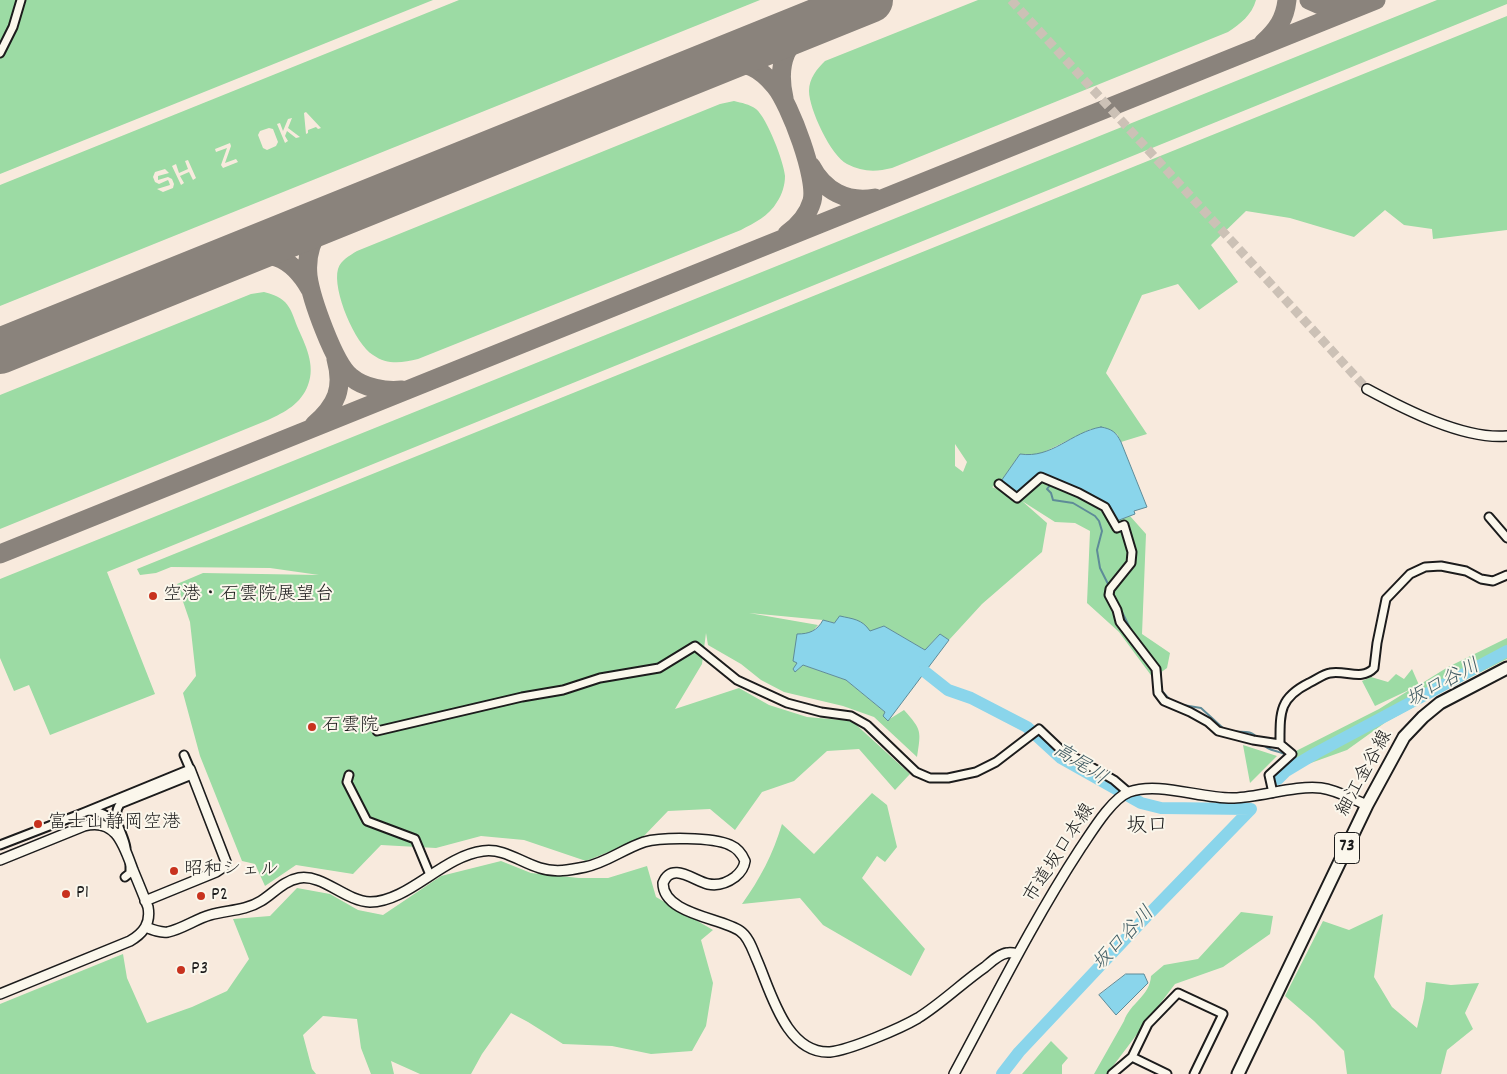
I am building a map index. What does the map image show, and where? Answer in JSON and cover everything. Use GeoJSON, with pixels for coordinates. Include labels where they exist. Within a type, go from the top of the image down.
{"type":"FeatureCollection","features":[{"type":"Feature","properties":{"kind":"main road","name":"細江金谷線"},"geometry":{"type":"LineString","coordinates":[[1238,1074],[1367,805],[1404,737],[1423,717],[1440,704],[1507,668]]}},
{"type":"Feature","properties":{"kind":"street"},"geometry":{"type":"LineString","coordinates":[[0,53],[13,27],[21,0]]}},
{"type":"Feature","properties":{"kind":"street"},"geometry":{"type":"LineString","coordinates":[[1367,389],[1422,416],[1448,426],[1473,433],[1507,436]]}},
{"type":"Feature","properties":{"kind":"street"},"geometry":{"type":"LineString","coordinates":[[999,484],[1017,498],[1040,477],[1079,493],[1105,507],[1118,528],[1124,525],[1132,552],[1131,563],[1110,589],[1108,595],[1117,610],[1123,627],[1138,643],[1156,669],[1158,693],[1164,701],[1190,712],[1208,722],[1218,731],[1280,744],[1292,754],[1269,774],[1273,793]]}},
{"type":"Feature","properties":{"kind":"street"},"geometry":{"type":"LineString","coordinates":[[1489,517],[1507,538]]}},
{"type":"Feature","properties":{"kind":"street"},"geometry":{"type":"LineString","coordinates":[[1280,744],[1281,711],[1296,690],[1330,673],[1363,675],[1370,673],[1374,668],[1376,643],[1386,600],[1410,574],[1425,568],[1441,566],[1466,571],[1482,579],[1493,581],[1507,575]]}},
{"type":"Feature","properties":{"kind":"street"},"geometry":{"type":"LineString","coordinates":[[377,732],[563,690],[600,678],[659,668],[695,646],[737,680],[787,702],[821,712],[851,716],[867,725],[916,772],[930,778],[948,778],[976,772],[996,762],[1039,729],[1060,749],[1114,780],[1128,793],[1151,788],[1211,797],[1234,798],[1320,788],[1337,792],[1367,805]]}},
{"type":"Feature","properties":{"kind":"street"},"geometry":{"type":"LineString","coordinates":[[145,901],[216,872],[225,866],[226,862],[184,755]]}},
{"type":"Feature","properties":{"kind":"street"},"geometry":{"type":"LineString","coordinates":[[0,845],[191,772]]}},
{"type":"Feature","properties":{"kind":"street"},"geometry":{"type":"LineString","coordinates":[[125,877],[131,870],[125,840],[115,816],[120,804],[191,772]]}},
{"type":"Feature","properties":{"kind":"street"},"geometry":{"type":"LineString","coordinates":[[349,776],[347,782],[367,821],[415,839],[430,875]]}},
{"type":"Feature","properties":{"kind":"street","name":"市道坂口本線"},"geometry":{"type":"LineString","coordinates":[[954,1074],[1056,887],[1095,826],[1110,807],[1128,793]]}},
{"type":"Feature","properties":{"kind":"street"},"geometry":{"type":"LineString","coordinates":[[80,814],[101,812],[111,818],[119,827]]}},
{"type":"Feature","properties":{"kind":"street"},"geometry":{"type":"LineString","coordinates":[[0,860],[84,826],[98,824],[110,828],[123,844],[145,901],[149,918],[146,927],[138,936],[130,941],[0,994]]}},
{"type":"Feature","properties":{"kind":"street"},"geometry":{"type":"LineString","coordinates":[[146,927],[167,932],[209,916],[248,908],[281,886],[301,878],[310,878],[349,897],[369,902],[389,898],[459,859],[482,851],[505,853],[538,868],[555,871],[587,866],[608,860],[636,845],[656,840],[710,840],[732,845],[739,851],[745,861],[737,876],[729,882],[709,884],[686,875],[673,873],[668,875],[663,883],[665,893],[692,913],[729,926],[742,933],[754,951],[789,1031],[806,1047],[829,1052],[848,1048],[910,1022],[926,1013],[999,956],[1008,952],[1018,954]]}},
{"type":"Feature","properties":{"kind":"street"},"geometry":{"type":"LineString","coordinates":[[1112,1074],[1132,1057],[1148,1024],[1178,993],[1223,1014],[1194,1074]]}},
{"type":"Feature","properties":{"kind":"street"},"geometry":{"type":"LineString","coordinates":[[1132,1057],[1168,1074]]}},
{"type":"Feature","properties":{"kind":"green space"},"geometry":{"type":"Polygon","coordinates":[[[0,0],[433,0],[0,174],[0,0]]]}},
{"type":"Feature","properties":{"kind":"green space"},"geometry":{"type":"Polygon","coordinates":[[[459,0],[760,0],[0,306],[0,185],[459,0]],[[306,112],[304,113],[306,134],[308,130],[316,127],[318,129],[321,128],[306,112]],[[292,118],[288,119],[283,131],[280,123],[277,124],[285,143],[288,141],[285,136],[287,131],[296,138],[300,137],[288,128],[292,118]],[[269,128],[260,131],[258,135],[263,148],[267,150],[276,146],[278,142],[273,129],[269,128]],[[230,143],[215,149],[216,152],[227,148],[221,165],[223,168],[238,162],[236,159],[225,163],[231,146],[230,143]],[[188,160],[185,161],[188,169],[179,173],[176,164],[172,166],[181,185],[184,183],[180,176],[189,172],[193,180],[196,178],[188,160]],[[165,169],[155,172],[153,177],[155,182],[159,184],[168,180],[170,185],[157,189],[163,192],[173,188],[172,179],[168,177],[158,180],[158,176],[169,173],[165,169]]]}},
{"type":"Feature","properties":{"kind":"green space"},"geometry":{"type":"Polygon","coordinates":[[[978,0],[1256,0],[1249,15],[1228,32],[892,168],[875,171],[864,170],[847,164],[834,152],[828,142],[817,120],[810,99],[810,82],[819,67],[825,61],[978,0]]]}},
{"type":"Feature","properties":{"kind":"green space"},"geometry":{"type":"Polygon","coordinates":[[[1437,0],[1507,0],[1507,4],[107,572],[155,694],[50,735],[29,685],[14,691],[0,658],[0,579],[1437,0]]]}},
{"type":"Feature","properties":{"kind":"green space"},"geometry":{"type":"Polygon","coordinates":[[[1507,16],[1507,230],[1433,239],[1432,229],[1404,225],[1385,210],[1354,237],[1290,218],[1246,211],[1211,245],[1238,282],[1199,310],[1178,284],[1142,295],[1106,373],[1147,434],[1121,442],[1117,434],[1091,429],[1038,455],[1020,454],[999,484],[992,487],[1017,498],[1045,479],[1079,493],[1114,522],[1130,516],[1146,534],[1142,634],[1170,653],[1167,668],[1153,678],[1119,632],[1087,603],[1090,531],[1075,523],[1055,522],[1022,501],[1047,523],[1042,552],[982,604],[949,640],[940,634],[925,650],[884,626],[869,632],[823,620],[749,613],[818,625],[812,632],[807,634],[798,663],[793,669],[795,672],[803,665],[846,680],[885,712],[888,720],[904,710],[919,731],[917,757],[874,717],[843,706],[784,692],[761,680],[741,664],[708,645],[706,633],[702,664],[675,709],[739,688],[769,705],[807,717],[852,721],[910,774],[895,790],[859,749],[827,751],[794,781],[762,792],[735,830],[710,809],[668,811],[641,839],[586,861],[524,840],[481,836],[436,848],[381,845],[353,874],[296,865],[265,886],[255,864],[242,861],[200,756],[183,693],[196,676],[190,622],[177,584],[203,573],[319,575],[270,568],[171,567],[156,573],[140,575],[137,569],[1507,16]],[[955,444],[955,466],[963,472],[967,462],[955,444]]]}},
{"type":"Feature","properties":{"kind":"green space"},"geometry":{"type":"Polygon","coordinates":[[[734,101],[751,106],[760,114],[774,141],[784,169],[784,183],[779,199],[766,215],[756,222],[741,230],[418,359],[389,362],[373,355],[359,340],[342,303],[337,278],[339,266],[357,251],[720,104],[734,101]]]}},
{"type":"Feature","properties":{"kind":"green space"},"geometry":{"type":"Polygon","coordinates":[[[264,292],[278,297],[287,304],[306,347],[310,362],[310,377],[305,392],[297,402],[268,420],[0,529],[0,395],[251,294],[264,292]]]}},
{"type":"Feature","properties":{"kind":"green space"},"geometry":{"type":"Polygon","coordinates":[[[1507,638],[1507,659],[1386,722],[1347,750],[1308,764],[1282,778],[1275,773],[1296,751],[1379,709],[1411,689],[1375,706],[1362,681],[1371,677],[1388,682],[1396,674],[1404,679],[1412,669],[1419,685],[1448,667],[1507,638]]]}},
{"type":"Feature","properties":{"kind":"green space"},"geometry":{"type":"Polygon","coordinates":[[[1243,745],[1277,756],[1250,783],[1243,745]]]}},
{"type":"Feature","properties":{"kind":"green space"},"geometry":{"type":"Polygon","coordinates":[[[872,793],[887,805],[897,847],[885,862],[877,856],[862,878],[925,949],[911,976],[823,925],[800,898],[742,904],[765,866],[782,824],[814,854],[872,793]]]}},
{"type":"Feature","properties":{"kind":"green space"},"geometry":{"type":"Polygon","coordinates":[[[501,861],[531,873],[579,878],[608,878],[647,866],[656,897],[713,930],[701,940],[713,983],[706,1026],[692,1051],[651,1054],[612,1046],[563,1044],[511,1013],[482,1054],[471,1074],[420,1074],[391,1061],[394,1074],[371,1074],[361,1048],[357,1019],[323,1016],[303,1035],[312,1069],[316,1074],[0,1074],[0,1004],[123,954],[127,978],[147,1023],[192,1007],[227,991],[249,959],[233,919],[270,916],[297,888],[330,894],[358,910],[383,915],[441,876],[501,861]]]}},
{"type":"Feature","properties":{"kind":"green space"},"geometry":{"type":"Polygon","coordinates":[[[1241,912],[1273,916],[1270,934],[1223,967],[1175,984],[1110,1070],[1109,1074],[1094,1074],[1127,1015],[1147,989],[1151,976],[1164,965],[1198,959],[1241,912]]]}},
{"type":"Feature","properties":{"kind":"green space"},"geometry":{"type":"Polygon","coordinates":[[[1383,914],[1374,977],[1392,1007],[1417,1028],[1426,982],[1451,985],[1479,983],[1465,1013],[1473,1029],[1447,1050],[1441,1074],[1347,1074],[1344,1051],[1285,996],[1323,921],[1349,930],[1383,914]]]}},
{"type":"Feature","properties":{"kind":"green space"},"geometry":{"type":"Polygon","coordinates":[[[1051,1041],[1068,1058],[1062,1065],[1062,1074],[1022,1074],[1051,1041]]]}},
{"type":"Feature","properties":{"kind":"water"},"geometry":{"type":"Polygon","coordinates":[[[1101,427],[1115,433],[1121,442],[1147,507],[1134,511],[1135,514],[1114,522],[1105,507],[1041,477],[1017,498],[999,484],[1020,454],[1042,453],[1080,434],[1101,427]]]}},
{"type":"Feature","properties":{"kind":"water"},"geometry":{"type":"Polygon","coordinates":[[[840,616],[860,622],[870,631],[884,626],[925,650],[940,634],[949,640],[888,721],[883,716],[885,712],[846,680],[803,665],[795,672],[793,669],[797,663],[793,661],[797,634],[812,631],[823,620],[834,623],[840,616]]]}},
{"type":"Feature","properties":{"kind":"water"},"geometry":{"type":"Polygon","coordinates":[[[1126,974],[1144,974],[1148,983],[1116,1015],[1099,995],[1126,974]]]}},
{"type":"Feature","properties":{"kind":"waterway"},"geometry":{"type":"LineString","coordinates":[[1051,484],[1047,489],[1051,493],[1053,500],[1073,503],[1095,516],[1099,521],[1102,531],[1097,550],[1100,568],[1109,586]]}},
{"type":"Feature","properties":{"kind":"waterway"},"geometry":{"type":"LineString","coordinates":[[1112,592],[1116,601]]}},
{"type":"Feature","properties":{"kind":"waterway"},"geometry":{"type":"LineString","coordinates":[[1120,608],[1132,632]]}},
{"type":"Feature","properties":{"kind":"waterway","name":"坂口谷川"},"geometry":{"type":"LineString","coordinates":[[1278,779],[1286,771],[1316,753],[1507,651]]}},
{"type":"Feature","properties":{"kind":"waterway"},"geometry":{"type":"LineString","coordinates":[[1159,668],[1161,673],[1160,683]]}},
{"type":"Feature","properties":{"kind":"waterway","name":"高尾川"},"geometry":{"type":"LineString","coordinates":[[924,671],[948,690],[971,698],[1027,727],[1061,758],[1141,803],[1161,808],[1251,809]]}},
{"type":"Feature","properties":{"kind":"waterway"},"geometry":{"type":"LineString","coordinates":[[1161,690],[1171,701]]}},
{"type":"Feature","properties":{"kind":"waterway"},"geometry":{"type":"LineString","coordinates":[[1183,705],[1201,708],[1224,729]]}},
{"type":"Feature","properties":{"kind":"waterway"},"geometry":{"type":"LineString","coordinates":[[1231,731],[1249,732],[1257,738]]}},
{"type":"Feature","properties":{"kind":"waterway","name":"坂口谷川"},"geometry":{"type":"LineString","coordinates":[[1292,758],[1296,761],[1346,737]]}},
{"type":"Feature","properties":{"kind":"waterway"},"geometry":{"type":"LineString","coordinates":[[1261,743],[1267,748],[1288,756]]}},
{"type":"Feature","properties":{"kind":"waterway","name":"坂口谷川"},"geometry":{"type":"LineString","coordinates":[[1002,1074],[1019,1052],[1251,809]]}},
{"type":"Feature","properties":{"kind":"taxiway"},"geometry":{"type":"LineString","coordinates":[[1263,43],[1280,24],[1287,0]]}},
{"type":"Feature","properties":{"kind":"taxiway"},"geometry":{"type":"LineString","coordinates":[[1309,0],[1327,8],[1350,7]]}},
{"type":"Feature","properties":{"kind":"taxiway"},"geometry":{"type":"LineString","coordinates":[[0,554],[1376,0]]}},
{"type":"Feature","properties":{"kind":"taxiway"},"geometry":{"type":"LineString","coordinates":[[784,98],[781,74],[786,54],[797,37],[816,22]]}},
{"type":"Feature","properties":{"kind":"taxiway"},"geometry":{"type":"LineString","coordinates":[[707,66],[735,63],[755,69],[765,75],[775,86],[788,108],[807,160],[813,190],[812,201],[808,211],[799,224],[787,234]]}},
{"type":"Feature","properties":{"kind":"taxiway"},"geometry":{"type":"LineString","coordinates":[[811,166],[816,175],[837,193],[855,199],[875,198]]}},
{"type":"Feature","properties":{"kind":"taxiway"},"geometry":{"type":"LineString","coordinates":[[346,211],[321,230],[311,246],[308,257],[308,272],[314,299],[324,330],[344,370],[362,384],[375,388],[402,390]]}},
{"type":"Feature","properties":{"kind":"taxiway"},"geometry":{"type":"LineString","coordinates":[[231,258],[256,255],[277,257],[294,268],[310,289]]}},
{"type":"Feature","properties":{"kind":"taxiway"},"geometry":{"type":"LineString","coordinates":[[314,425],[322,418],[337,395],[339,379],[336,359]]}},
{"type":"Feature","properties":{"kind":"runway"},"geometry":{"type":"LineString","coordinates":[[0,351],[870,0]]}},
{"type":"Feature","properties":{"kind":"tunnel"},"geometry":{"type":"LineString","coordinates":[[1011,0],[1367,389]]}},
{"type":"Feature","properties":{"kind":"place","name":"空港・石雲院展望台"},"geometry":{"type":"Point","coordinates":[153,596]}},
{"type":"Feature","properties":{"kind":"place","name":"石雲院"},"geometry":{"type":"Point","coordinates":[312,727]}},
{"type":"Feature","properties":{"kind":"place","name":"富士山静岡空港"},"geometry":{"type":"Point","coordinates":[38,824]}},
{"type":"Feature","properties":{"kind":"place","name":"昭和シェル"},"geometry":{"type":"Point","coordinates":[174,871]}},
{"type":"Feature","properties":{"kind":"place","name":"P1"},"geometry":{"type":"Point","coordinates":[66,894]}},
{"type":"Feature","properties":{"kind":"place","name":"P2"},"geometry":{"type":"Point","coordinates":[201,896]}},
{"type":"Feature","properties":{"kind":"place","name":"P3"},"geometry":{"type":"Point","coordinates":[181,970]}},
{"type":"Feature","properties":{"kind":"district","name":"坂口"},"geometry":{"type":"Point","coordinates":[1147,828]}}]}
